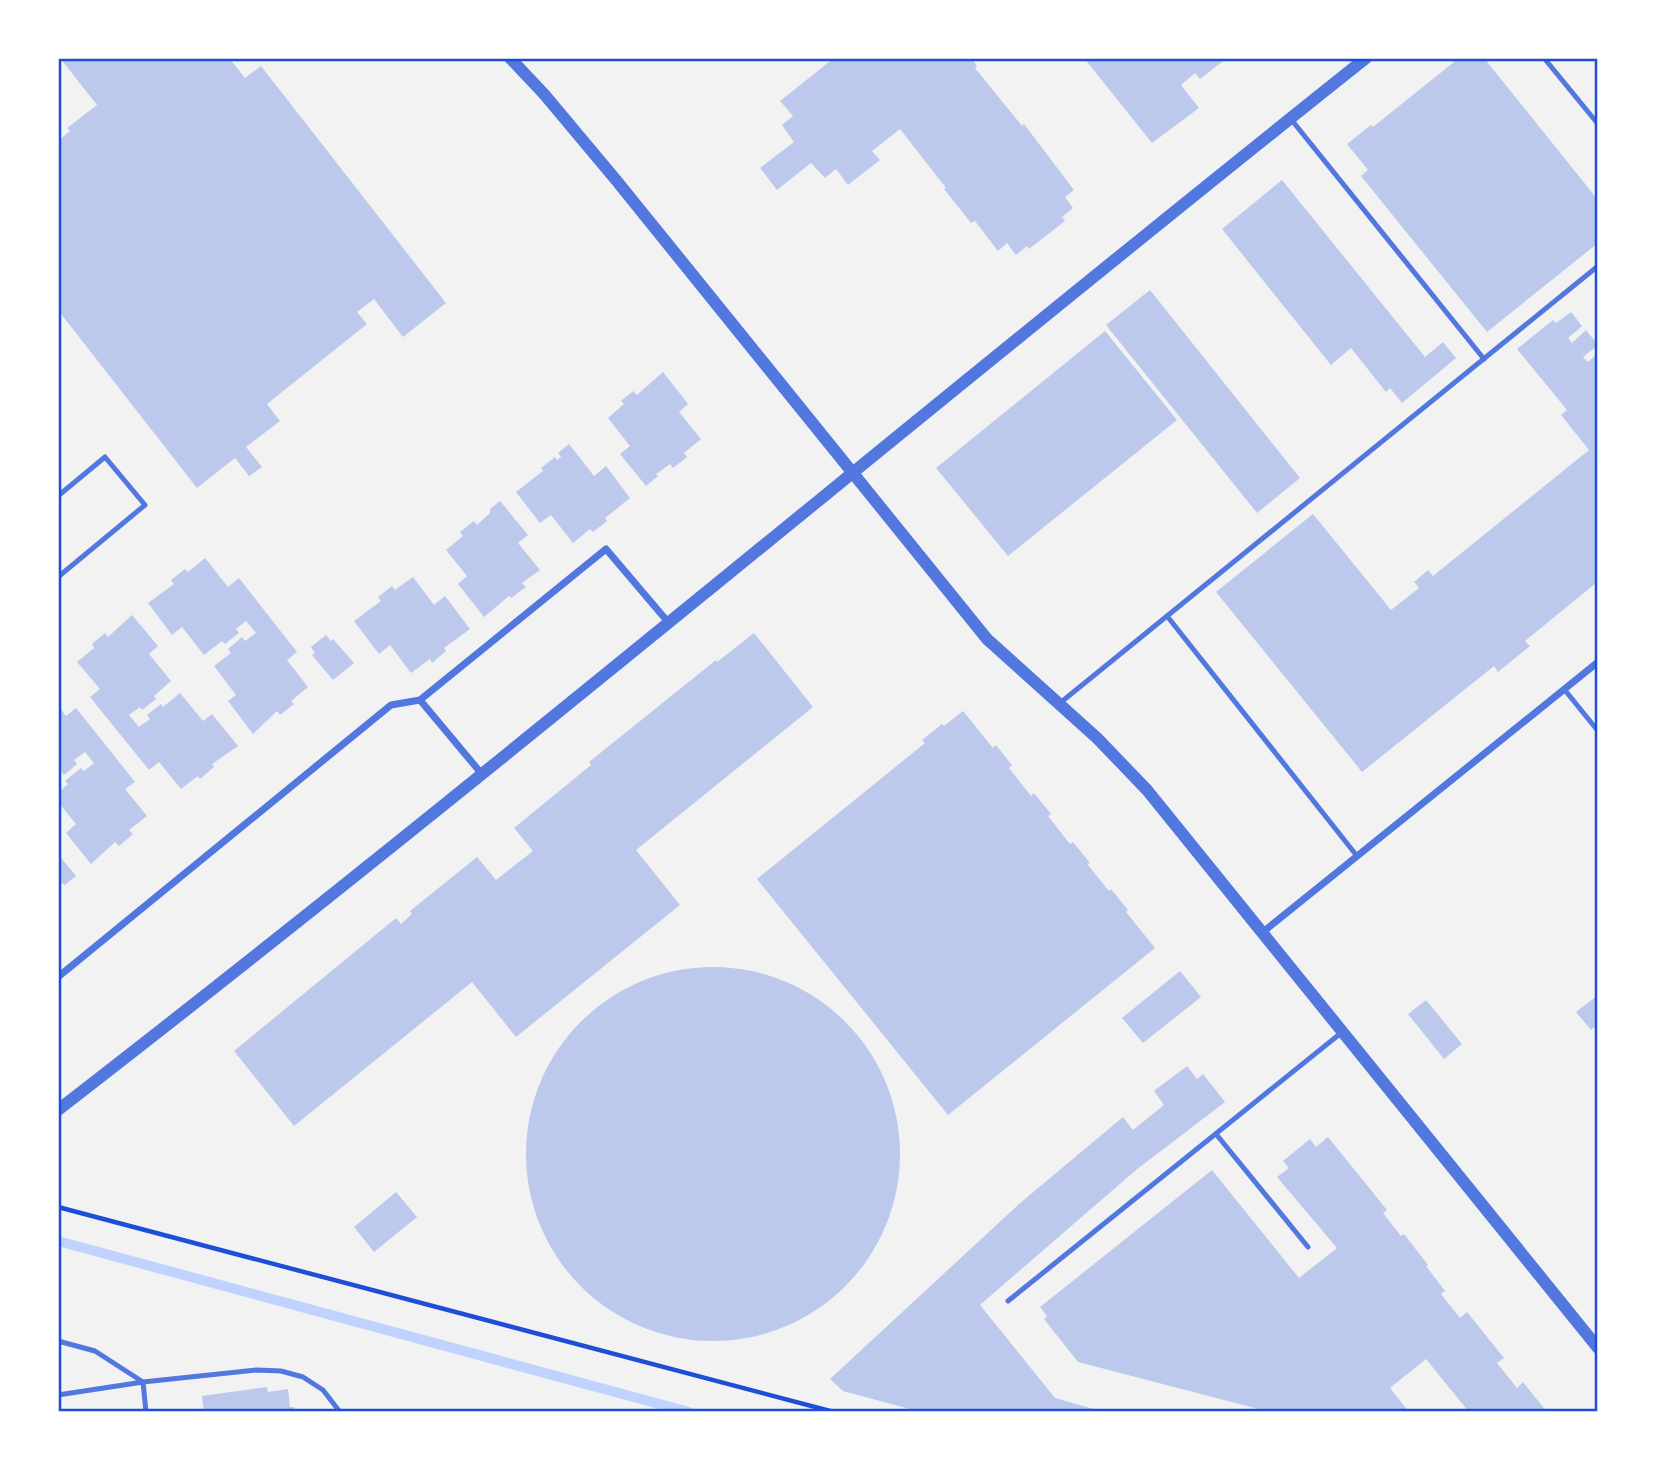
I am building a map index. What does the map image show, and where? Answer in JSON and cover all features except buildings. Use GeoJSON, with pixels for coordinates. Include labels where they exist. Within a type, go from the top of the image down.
{"type":"FeatureCollection","features":[{"type":"Feature","properties":{"kind":"street"},"geometry":{"type":"LineString","coordinates":[[510,58],[571,126],[987,639],[1059,704],[1147,790],[1598,1348]]}},
{"type":"Feature","properties":{"kind":"street"},"geometry":{"type":"LineString","coordinates":[[58,1110],[172,1022],[1366,58]]}},
{"type":"Feature","properties":{"kind":"street"},"geometry":{"type":"LineString","coordinates":[[58,977],[391,705],[420,699],[606,549],[668,622]]}},
{"type":"Feature","properties":{"kind":"street"},"geometry":{"type":"LineString","coordinates":[[1263,932],[1598,662]]}},
{"type":"Feature","properties":{"kind":"street"},"geometry":{"type":"LineString","coordinates":[[420,699],[481,773]]}},
{"type":"Feature","properties":{"kind":"lane"},"geometry":{"type":"LineString","coordinates":[[1544,58],[1598,124]]}},
{"type":"Feature","properties":{"kind":"lane"},"geometry":{"type":"LineString","coordinates":[[1290,118],[1485,359]]}},
{"type":"Feature","properties":{"kind":"lane"},"geometry":{"type":"LineString","coordinates":[[1059,704],[1598,267]]}},
{"type":"Feature","properties":{"kind":"lane"},"geometry":{"type":"LineString","coordinates":[[58,496],[104,457],[145,505],[58,577]]}},
{"type":"Feature","properties":{"kind":"lane"},"geometry":{"type":"LineString","coordinates":[[1167,616],[1357,856]]}},
{"type":"Feature","properties":{"kind":"lane"},"geometry":{"type":"LineString","coordinates":[[1564,689],[1598,731]]}},
{"type":"Feature","properties":{"kind":"lane"},"geometry":{"type":"LineString","coordinates":[[1008,1301],[1344,1031]]}},
{"type":"Feature","properties":{"kind":"lane"},"geometry":{"type":"LineString","coordinates":[[1216,1134],[1308,1247]]}},
{"type":"Feature","properties":{"kind":"lane"},"geometry":{"type":"LineString","coordinates":[[58,1341],[95,1351],[143,1382]]}},
{"type":"Feature","properties":{"kind":"lane"},"geometry":{"type":"LineString","coordinates":[[58,1395],[143,1382],[257,1370],[281,1371],[303,1377],[324,1391],[340,1412]]}},
{"type":"Feature","properties":{"kind":"lane"},"geometry":{"type":"LineString","coordinates":[[143,1382],[146,1412]]}},
{"type":"Feature","properties":{"kind":"path"},"geometry":{"type":"LineString","coordinates":[[58,1207],[834,1412]]}},
{"type":"Feature","properties":{"kind":"waterway"},"geometry":{"type":"LineString","coordinates":[[58,1241],[689,1412]]}}]}
